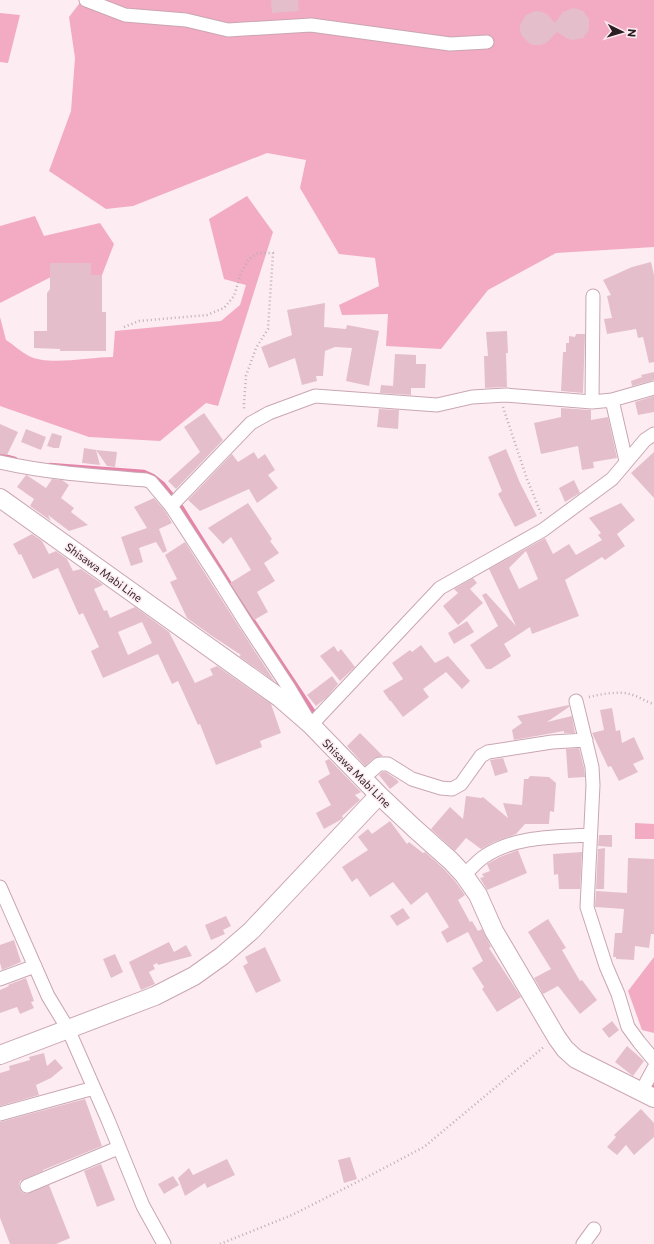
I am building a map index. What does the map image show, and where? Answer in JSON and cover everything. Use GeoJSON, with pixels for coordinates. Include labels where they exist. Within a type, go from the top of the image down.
{"type":"FeatureCollection","features":[{"type":"Feature","properties":{"kind":"main road","name":"Shisawa Mabi Line"},"geometry":{"type":"LineString","coordinates":[[0,498],[280,698],[315,721],[366,775],[379,795],[451,861],[464,875],[478,895],[494,931],[565,1049],[576,1059],[648,1095]]}},
{"type":"Feature","properties":{"kind":"main road"},"geometry":{"type":"LineString","coordinates":[[0,1055],[155,996],[194,976],[222,956],[251,931],[379,795]]}},
{"type":"Feature","properties":{"kind":"street"},"geometry":{"type":"LineString","coordinates":[[86,0],[125,15],[186,20],[228,30],[311,25],[450,44],[488,42]]}},
{"type":"Feature","properties":{"kind":"street"},"geometry":{"type":"LineString","coordinates":[[592,402],[593,296]]}},
{"type":"Feature","properties":{"kind":"street"},"geometry":{"type":"LineString","coordinates":[[175,502],[250,423],[269,413],[315,396],[437,405],[472,397],[506,395],[592,402],[612,400],[654,388]]}},
{"type":"Feature","properties":{"kind":"street"},"geometry":{"type":"LineString","coordinates":[[612,400],[626,461]]}},
{"type":"Feature","properties":{"kind":"street"},"geometry":{"type":"LineString","coordinates":[[0,462],[16,466],[77,474],[146,480],[151,482],[175,502],[214,572],[248,626],[289,688],[315,721],[440,588],[547,527],[612,479],[644,440],[654,434]]}},
{"type":"Feature","properties":{"kind":"street"},"geometry":{"type":"LineString","coordinates":[[576,700],[592,767],[593,785],[587,907],[606,966],[618,994],[628,1026],[654,1060]]}},
{"type":"Feature","properties":{"kind":"street"},"geometry":{"type":"LineString","coordinates":[[366,775],[379,764],[388,764],[412,778],[441,788],[452,788],[461,784],[481,756],[488,752],[552,742],[586,740]]}},
{"type":"Feature","properties":{"kind":"street"},"geometry":{"type":"LineString","coordinates":[[464,875],[484,856],[503,846],[544,837],[590,836]]}},
{"type":"Feature","properties":{"kind":"street"},"geometry":{"type":"LineString","coordinates":[[0,887],[48,996],[68,1029],[118,1148],[144,1206],[164,1244]]}},
{"type":"Feature","properties":{"kind":"street"},"geometry":{"type":"LineString","coordinates":[[0,979],[35,966]]}},
{"type":"Feature","properties":{"kind":"street"},"geometry":{"type":"LineString","coordinates":[[648,1095],[654,1068]]}},
{"type":"Feature","properties":{"kind":"street"},"geometry":{"type":"LineString","coordinates":[[0,1114],[94,1088]]}},
{"type":"Feature","properties":{"kind":"street"},"geometry":{"type":"LineString","coordinates":[[27,1186],[118,1148]]}},
{"type":"Feature","properties":{"kind":"street"},"geometry":{"type":"LineString","coordinates":[[583,1244],[594,1229]]}},
{"type":"Feature","properties":{"kind":"path"},"geometry":{"type":"LineString","coordinates":[[124,327],[139,321],[207,315],[224,308],[234,296],[241,273],[249,259],[258,253],[273,253],[268,329],[256,348],[246,376],[244,404],[246,428]]}},
{"type":"Feature","properties":{"kind":"path"},"geometry":{"type":"LineString","coordinates":[[499,396],[527,479],[547,527]]}},
{"type":"Feature","properties":{"kind":"path"},"geometry":{"type":"LineString","coordinates":[[576,700],[600,694],[616,693],[631,694],[654,704]]}},
{"type":"Feature","properties":{"kind":"path"},"geometry":{"type":"LineString","coordinates":[[220,1244],[292,1214],[424,1146],[543,1047],[557,1038]]}},
{"type":"Feature","properties":{"kind":"shaded area"},"geometry":{"type":"Polygon","coordinates":[[[82,0],[654,0],[654,247],[556,253],[488,290],[441,349],[386,346],[388,314],[342,315],[339,305],[379,286],[375,258],[339,254],[300,188],[306,160],[267,153],[133,206],[106,209],[49,171],[71,111],[75,58],[69,17],[82,0]]]}},
{"type":"Feature","properties":{"kind":"shaded area"},"geometry":{"type":"Polygon","coordinates":[[[0,13],[20,15],[8,63],[0,62],[0,13]]]}},
{"type":"Feature","properties":{"kind":"shaded area"},"geometry":{"type":"Polygon","coordinates":[[[247,196],[273,232],[218,406],[206,403],[160,441],[89,437],[0,406],[0,317],[6,340],[29,356],[37,359],[58,361],[113,357],[115,331],[221,321],[240,305],[246,285],[224,279],[209,219],[247,196]]]}},
{"type":"Feature","properties":{"kind":"shaded area"},"geometry":{"type":"Polygon","coordinates":[[[35,216],[44,236],[100,223],[114,244],[102,275],[91,275],[91,263],[51,263],[51,277],[0,303],[0,226],[35,216]]]}},
{"type":"Feature","properties":{"kind":"shaded area"},"geometry":{"type":"Polygon","coordinates":[[[635,823],[654,824],[654,839],[635,839],[635,823]]]}},
{"type":"Feature","properties":{"kind":"shaded area"},"geometry":{"type":"Polygon","coordinates":[[[654,957],[654,1033],[642,1030],[628,991],[654,957]]]}},
{"type":"Feature","properties":{"kind":"building"},"geometry":{"type":"Polygon","coordinates":[[[271,0],[298,0],[299,11],[272,13],[271,0]]]}},
{"type":"Feature","properties":{"kind":"building"},"geometry":{"type":"Polygon","coordinates":[[[573,8],[583,11],[589,19],[589,30],[583,38],[573,40],[568,39],[557,32],[546,43],[535,45],[530,44],[522,36],[520,25],[526,15],[536,11],[542,12],[547,14],[555,23],[563,12],[573,8]]]}},
{"type":"Feature","properties":{"kind":"building"},"geometry":{"type":"Polygon","coordinates":[[[651,262],[654,275],[654,362],[649,363],[643,337],[638,338],[636,329],[607,334],[604,319],[612,318],[607,296],[611,295],[603,280],[632,267],[651,262]]]}},
{"type":"Feature","properties":{"kind":"building"},"geometry":{"type":"Polygon","coordinates":[[[50,263],[91,263],[91,275],[102,275],[102,312],[106,312],[106,351],[60,351],[60,349],[34,348],[34,331],[47,331],[47,293],[50,289],[50,263]]]}},
{"type":"Feature","properties":{"kind":"building"},"geometry":{"type":"Polygon","coordinates":[[[325,303],[324,327],[346,329],[347,325],[379,331],[369,386],[346,381],[352,348],[335,347],[325,351],[323,376],[316,376],[317,381],[302,385],[295,358],[269,368],[261,347],[292,335],[287,310],[325,303]]]}},
{"type":"Feature","properties":{"kind":"building"},"geometry":{"type":"Polygon","coordinates":[[[507,331],[507,387],[485,388],[484,356],[488,356],[486,332],[507,331]]]}},
{"type":"Feature","properties":{"kind":"building"},"geometry":{"type":"Polygon","coordinates":[[[576,334],[585,334],[583,393],[561,391],[563,352],[566,352],[566,343],[569,343],[569,336],[575,337],[576,334]]]}},
{"type":"Feature","properties":{"kind":"building"},"geometry":{"type":"Polygon","coordinates":[[[395,354],[416,355],[416,364],[426,364],[425,388],[411,388],[411,395],[380,393],[381,385],[393,386],[395,354]]]}},
{"type":"Feature","properties":{"kind":"building"},"geometry":{"type":"Polygon","coordinates":[[[654,372],[654,380],[632,386],[631,381],[642,377],[641,375],[654,372]]]}},
{"type":"Feature","properties":{"kind":"building"},"geometry":{"type":"Polygon","coordinates":[[[654,396],[654,412],[638,415],[635,402],[654,396]]]}},
{"type":"Feature","properties":{"kind":"building"},"geometry":{"type":"Polygon","coordinates":[[[561,408],[591,410],[591,420],[608,417],[617,458],[593,462],[594,468],[582,470],[578,446],[541,454],[534,423],[561,417],[561,408]]]}},
{"type":"Feature","properties":{"kind":"building"},"geometry":{"type":"Polygon","coordinates":[[[379,409],[399,410],[398,429],[377,427],[379,409]]]}},
{"type":"Feature","properties":{"kind":"building"},"geometry":{"type":"Polygon","coordinates":[[[204,413],[223,440],[176,489],[168,481],[200,452],[184,427],[204,413]]]}},
{"type":"Feature","properties":{"kind":"building"},"geometry":{"type":"Polygon","coordinates":[[[0,424],[18,432],[7,455],[0,454],[0,424]]]}},
{"type":"Feature","properties":{"kind":"building"},"geometry":{"type":"Polygon","coordinates":[[[26,429],[46,437],[41,450],[21,442],[26,429]]]}},
{"type":"Feature","properties":{"kind":"building"},"geometry":{"type":"Polygon","coordinates":[[[52,433],[62,436],[59,448],[47,446],[52,433]]]}},
{"type":"Feature","properties":{"kind":"building"},"geometry":{"type":"Polygon","coordinates":[[[84,448],[96,450],[100,465],[82,463],[84,448]]]}},
{"type":"Feature","properties":{"kind":"building"},"geometry":{"type":"Polygon","coordinates":[[[506,449],[520,483],[537,516],[515,527],[498,494],[502,491],[488,457],[506,449]]]}},
{"type":"Feature","properties":{"kind":"building"},"geometry":{"type":"Polygon","coordinates":[[[96,450],[117,452],[115,467],[107,466],[96,450]]]}},
{"type":"Feature","properties":{"kind":"building"},"geometry":{"type":"Polygon","coordinates":[[[254,452],[258,459],[265,454],[275,470],[268,475],[278,488],[257,503],[249,489],[200,511],[188,500],[232,454],[238,462],[254,452]]]}},
{"type":"Feature","properties":{"kind":"building"},"geometry":{"type":"Polygon","coordinates":[[[654,452],[654,498],[631,473],[654,452]]]}},
{"type":"Feature","properties":{"kind":"building"},"geometry":{"type":"Polygon","coordinates":[[[26,475],[46,488],[52,479],[62,480],[69,485],[61,498],[74,508],[71,512],[88,525],[69,531],[48,515],[51,521],[30,506],[34,499],[17,487],[26,475]]]}},
{"type":"Feature","properties":{"kind":"building"},"geometry":{"type":"Polygon","coordinates":[[[574,480],[580,493],[565,502],[559,488],[574,480]]]}},
{"type":"Feature","properties":{"kind":"building"},"geometry":{"type":"Polygon","coordinates":[[[154,498],[165,511],[172,523],[159,529],[167,551],[163,553],[156,542],[139,548],[143,562],[131,566],[121,537],[147,528],[134,507],[154,498]]]}},
{"type":"Feature","properties":{"kind":"building"},"geometry":{"type":"Polygon","coordinates":[[[248,503],[272,539],[270,541],[279,553],[264,563],[275,581],[257,592],[268,612],[254,620],[230,583],[251,570],[231,537],[223,544],[208,528],[248,503]]]}},
{"type":"Feature","properties":{"kind":"building"},"geometry":{"type":"Polygon","coordinates":[[[621,503],[635,520],[617,534],[625,546],[605,560],[602,557],[565,580],[579,616],[532,634],[530,627],[504,644],[511,656],[491,669],[486,669],[470,645],[498,626],[482,595],[486,593],[516,626],[489,569],[545,538],[553,554],[569,544],[576,555],[602,540],[598,535],[601,533],[589,518],[621,503]],[[526,551],[509,568],[519,589],[538,579],[526,551]]]}},
{"type":"Feature","properties":{"kind":"building"},"geometry":{"type":"Polygon","coordinates":[[[32,534],[42,541],[49,554],[56,551],[67,559],[73,571],[81,569],[103,585],[94,589],[104,611],[107,610],[110,618],[135,607],[169,632],[195,683],[213,675],[210,669],[217,666],[271,704],[281,733],[260,741],[262,747],[216,765],[200,724],[198,725],[178,681],[172,684],[158,654],[103,678],[91,651],[99,647],[83,613],[79,615],[58,568],[33,579],[21,554],[19,555],[13,544],[32,534]],[[142,622],[118,632],[128,655],[152,643],[142,622]]]}},
{"type":"Feature","properties":{"kind":"building"},"geometry":{"type":"Polygon","coordinates":[[[185,542],[275,682],[239,656],[241,655],[187,618],[170,582],[177,579],[165,555],[185,542]]]}},
{"type":"Feature","properties":{"kind":"building"},"geometry":{"type":"Polygon","coordinates":[[[473,578],[477,583],[470,589],[483,603],[458,625],[443,606],[458,593],[454,589],[473,578]]]}},
{"type":"Feature","properties":{"kind":"building"},"geometry":{"type":"Polygon","coordinates":[[[467,621],[474,632],[454,644],[448,633],[467,621]]]}},
{"type":"Feature","properties":{"kind":"building"},"geometry":{"type":"Polygon","coordinates":[[[421,645],[435,663],[448,656],[470,681],[462,689],[446,672],[423,689],[429,697],[403,717],[383,691],[403,679],[392,663],[410,650],[412,652],[421,645]]]}},
{"type":"Feature","properties":{"kind":"building"},"geometry":{"type":"Polygon","coordinates":[[[334,646],[338,652],[341,649],[355,667],[340,681],[320,656],[334,646]]]}},
{"type":"Feature","properties":{"kind":"building"},"geometry":{"type":"Polygon","coordinates":[[[332,676],[338,684],[326,698],[316,706],[307,695],[332,676]]]}},
{"type":"Feature","properties":{"kind":"building"},"geometry":{"type":"Polygon","coordinates":[[[569,705],[569,707],[547,722],[572,716],[575,733],[564,733],[564,731],[514,740],[512,730],[522,723],[517,716],[569,705]]]}},
{"type":"Feature","properties":{"kind":"building"},"geometry":{"type":"Polygon","coordinates":[[[612,708],[616,731],[620,730],[622,743],[634,737],[644,759],[633,764],[638,772],[619,781],[611,766],[608,767],[592,733],[604,730],[600,710],[612,708]]]}},
{"type":"Feature","properties":{"kind":"building"},"geometry":{"type":"Polygon","coordinates":[[[360,733],[383,756],[374,758],[365,766],[347,746],[360,733]]]}},
{"type":"Feature","properties":{"kind":"building"},"geometry":{"type":"Polygon","coordinates":[[[579,748],[585,777],[568,778],[566,749],[579,748]]]}},
{"type":"Feature","properties":{"kind":"building"},"geometry":{"type":"Polygon","coordinates":[[[503,758],[508,772],[495,776],[490,760],[503,758]]]}},
{"type":"Feature","properties":{"kind":"building"},"geometry":{"type":"Polygon","coordinates":[[[329,759],[361,792],[355,795],[360,800],[342,816],[342,819],[324,829],[316,813],[331,805],[318,781],[330,774],[325,761],[329,759]]]}},
{"type":"Feature","properties":{"kind":"building"},"geometry":{"type":"Polygon","coordinates":[[[382,772],[386,772],[399,782],[390,789],[379,775],[382,772]]]}},
{"type":"Feature","properties":{"kind":"building"},"geometry":{"type":"Polygon","coordinates":[[[530,776],[549,777],[556,783],[554,812],[550,811],[549,824],[525,824],[516,834],[494,842],[481,849],[466,838],[455,851],[431,829],[450,807],[463,819],[466,796],[483,797],[508,818],[503,803],[522,805],[524,779],[528,779],[530,776]]]}},
{"type":"Feature","properties":{"kind":"building"},"geometry":{"type":"Polygon","coordinates":[[[390,821],[407,844],[409,842],[423,853],[425,852],[455,881],[465,895],[458,900],[470,922],[472,921],[478,931],[482,929],[491,947],[489,948],[521,997],[497,1012],[482,989],[484,987],[472,968],[483,961],[468,932],[447,943],[441,932],[449,927],[427,892],[411,905],[393,882],[370,897],[357,878],[352,882],[342,867],[368,850],[358,837],[368,829],[372,834],[390,821]]]}},
{"type":"Feature","properties":{"kind":"building"},"geometry":{"type":"Polygon","coordinates":[[[599,835],[612,835],[612,847],[598,846],[599,835]]]}},
{"type":"Feature","properties":{"kind":"building"},"geometry":{"type":"Polygon","coordinates":[[[605,848],[604,889],[596,889],[598,849],[605,848]]]}},
{"type":"Feature","properties":{"kind":"building"},"geometry":{"type":"Polygon","coordinates":[[[518,850],[527,873],[487,890],[480,878],[484,877],[482,874],[490,871],[487,864],[518,850]]]}},
{"type":"Feature","properties":{"kind":"building"},"geometry":{"type":"Polygon","coordinates":[[[582,852],[580,889],[559,889],[558,874],[554,875],[553,854],[582,852]]]}},
{"type":"Feature","properties":{"kind":"building"},"geometry":{"type":"Polygon","coordinates":[[[628,858],[654,859],[654,934],[651,934],[649,948],[635,946],[634,960],[616,959],[616,957],[613,957],[615,933],[622,933],[624,909],[595,907],[596,891],[627,893],[628,858]]]}},
{"type":"Feature","properties":{"kind":"building"},"geometry":{"type":"Polygon","coordinates":[[[403,908],[410,918],[397,926],[390,916],[403,908]]]}},
{"type":"Feature","properties":{"kind":"building"},"geometry":{"type":"Polygon","coordinates":[[[226,916],[231,926],[223,930],[225,934],[211,940],[205,925],[226,916]]]}},
{"type":"Feature","properties":{"kind":"building"},"geometry":{"type":"Polygon","coordinates":[[[548,919],[566,948],[562,950],[580,981],[582,980],[597,1000],[580,1014],[558,986],[543,994],[534,978],[551,969],[528,932],[548,919]]]}},
{"type":"Feature","properties":{"kind":"building"},"geometry":{"type":"Polygon","coordinates":[[[14,940],[21,962],[2,970],[0,963],[0,945],[14,940]]]}},
{"type":"Feature","properties":{"kind":"building"},"geometry":{"type":"Polygon","coordinates":[[[169,942],[174,952],[186,945],[192,956],[153,965],[155,969],[149,972],[155,984],[141,990],[129,962],[169,942]]]}},
{"type":"Feature","properties":{"kind":"building"},"geometry":{"type":"Polygon","coordinates":[[[265,947],[281,981],[256,993],[243,966],[248,963],[245,957],[265,947]]]}},
{"type":"Feature","properties":{"kind":"building"},"geometry":{"type":"Polygon","coordinates":[[[115,954],[123,972],[111,978],[103,959],[115,954]]]}},
{"type":"Feature","properties":{"kind":"building"},"geometry":{"type":"Polygon","coordinates":[[[26,978],[34,1001],[31,1002],[34,1008],[20,1014],[17,1007],[0,1013],[0,990],[26,978]]]}},
{"type":"Feature","properties":{"kind":"building"},"geometry":{"type":"Polygon","coordinates":[[[612,1021],[619,1030],[609,1038],[602,1029],[612,1021]]]}},
{"type":"Feature","properties":{"kind":"building"},"geometry":{"type":"Polygon","coordinates":[[[627,1046],[644,1061],[633,1076],[615,1062],[627,1046]]]}},
{"type":"Feature","properties":{"kind":"building"},"geometry":{"type":"Polygon","coordinates":[[[44,1053],[47,1066],[55,1059],[63,1068],[51,1078],[36,1085],[39,1095],[0,1106],[0,1073],[10,1070],[9,1066],[30,1060],[29,1057],[44,1053]]]}},
{"type":"Feature","properties":{"kind":"building"},"geometry":{"type":"Polygon","coordinates":[[[85,1099],[102,1146],[43,1170],[20,1181],[19,1185],[22,1192],[26,1194],[49,1185],[70,1238],[56,1244],[10,1244],[0,1218],[0,1122],[85,1099]]]}},
{"type":"Feature","properties":{"kind":"building"},"geometry":{"type":"Polygon","coordinates":[[[641,1109],[654,1123],[654,1137],[634,1155],[626,1145],[617,1155],[607,1147],[616,1137],[614,1135],[641,1109]]]}},
{"type":"Feature","properties":{"kind":"building"},"geometry":{"type":"Polygon","coordinates":[[[350,1157],[357,1179],[344,1183],[338,1160],[350,1157]]]}},
{"type":"Feature","properties":{"kind":"building"},"geometry":{"type":"Polygon","coordinates":[[[227,1159],[235,1175],[207,1188],[205,1183],[185,1196],[178,1178],[189,1168],[193,1175],[227,1159]]]}},
{"type":"Feature","properties":{"kind":"building"},"geometry":{"type":"Polygon","coordinates":[[[101,1164],[115,1200],[97,1207],[84,1171],[101,1164]]]}},
{"type":"Feature","properties":{"kind":"building"},"geometry":{"type":"Polygon","coordinates":[[[173,1176],[179,1185],[164,1194],[158,1184],[173,1176]]]}},
{"type":"Feature","properties":{"kind":"waterway"},"geometry":{"type":"LineString","coordinates":[[0,455],[15,459]]}},
{"type":"Feature","properties":{"kind":"waterway"},"geometry":{"type":"LineString","coordinates":[[50,465],[144,472],[153,476],[163,484],[182,508],[252,619],[317,717]]}}]}
